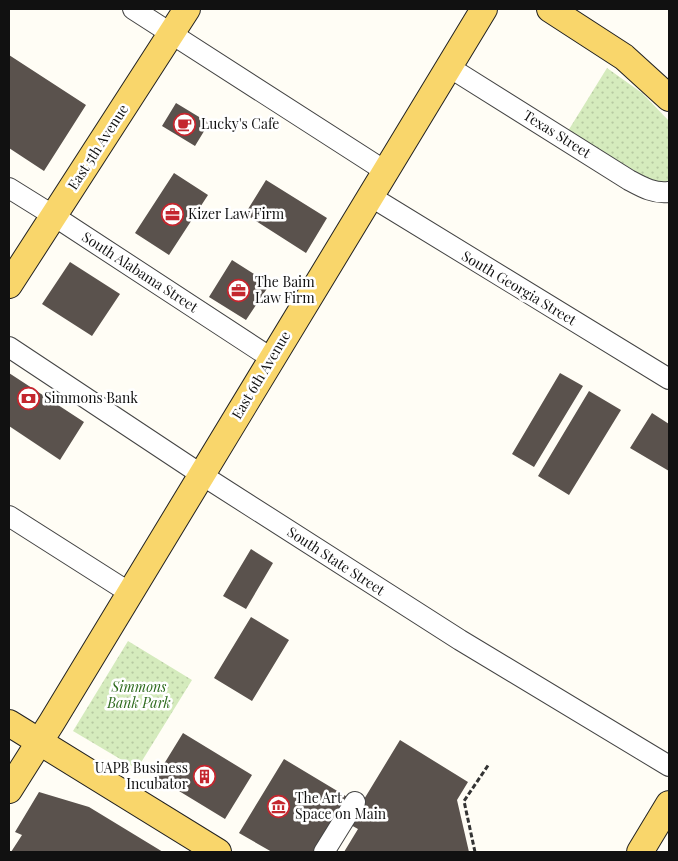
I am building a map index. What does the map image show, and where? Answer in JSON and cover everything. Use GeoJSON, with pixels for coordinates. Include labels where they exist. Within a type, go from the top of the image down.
{"type":"FeatureCollection","features":[{"type":"Feature","properties":{"kind":"main road","name":"East 5th Avenue"},"geometry":{"type":"LineString","coordinates":[[9,285],[187,9]]}},
{"type":"Feature","properties":{"kind":"main road","name":"East 6th Avenue"},"geometry":{"type":"LineString","coordinates":[[9,790],[484,9]]}},
{"type":"Feature","properties":{"kind":"main road"},"geometry":{"type":"LineString","coordinates":[[550,9],[624,57],[669,98]]}},
{"type":"Feature","properties":{"kind":"main road"},"geometry":{"type":"LineString","coordinates":[[9,723],[214,851]]}},
{"type":"Feature","properties":{"kind":"main road"},"geometry":{"type":"LineString","coordinates":[[640,852],[669,804]]}},
{"type":"Feature","properties":{"kind":"street"},"geometry":{"type":"LineString","coordinates":[[133,9],[385,171]]}},
{"type":"Feature","properties":{"kind":"street","name":"Texas Street"},"geometry":{"type":"LineString","coordinates":[[449,66],[630,180],[648,190],[663,193],[669,192]]}},
{"type":"Feature","properties":{"kind":"street","name":"South Alabama Street"},"geometry":{"type":"LineString","coordinates":[[9,188],[271,358]]}},
{"type":"Feature","properties":{"kind":"street","name":"South Georgia Street"},"geometry":{"type":"LineString","coordinates":[[370,196],[669,380]]}},
{"type":"Feature","properties":{"kind":"street","name":"South State Street"},"geometry":{"type":"LineString","coordinates":[[9,348],[202,475],[460,640],[669,766]]}},
{"type":"Feature","properties":{"kind":"street"},"geometry":{"type":"LineString","coordinates":[[9,516],[130,593]]}},
{"type":"Feature","properties":{"kind":"street"},"geometry":{"type":"LineString","coordinates":[[324,852],[355,802]]}},
{"type":"Feature","properties":{"kind":"path"},"geometry":{"type":"LineString","coordinates":[[475,852],[464,801],[489,764]]}},
{"type":"Feature","properties":{"kind":"green space"},"geometry":{"type":"Polygon","coordinates":[[[607,68],[642,93],[669,121],[669,183],[657,184],[568,131],[607,68]]]}},
{"type":"Feature","properties":{"kind":"green space","name":"Simmons Bank Park"},"geometry":{"type":"Polygon","coordinates":[[[128,641],[192,680],[137,769],[73,731],[128,641]]]}},
{"type":"Feature","properties":{"kind":"building"},"geometry":{"type":"Polygon","coordinates":[[[9,55],[86,105],[44,171],[9,148],[9,55]]]}},
{"type":"Feature","properties":{"kind":"building","name":"Lucky's Cafe"},"geometry":{"type":"Polygon","coordinates":[[[176,103],[209,123],[195,146],[162,126],[176,103]]]}},
{"type":"Feature","properties":{"kind":"building","name":"Kizer Law Firm"},"geometry":{"type":"Polygon","coordinates":[[[174,173],[208,195],[169,255],[135,233],[174,173]]]}},
{"type":"Feature","properties":{"kind":"building"},"geometry":{"type":"Polygon","coordinates":[[[266,180],[327,218],[306,253],[245,214],[266,180]]]}},
{"type":"Feature","properties":{"kind":"building","name":"The Baim Law Firm"},"geometry":{"type":"Polygon","coordinates":[[[232,260],[270,284],[246,320],[209,297],[232,260]]]}},
{"type":"Feature","properties":{"kind":"building"},"geometry":{"type":"Polygon","coordinates":[[[70,262],[120,294],[92,336],[42,304],[70,262]]]}},
{"type":"Feature","properties":{"kind":"building","name":"Simmons Bank"},"geometry":{"type":"Polygon","coordinates":[[[9,373],[84,422],[60,460],[9,426],[9,373]]]}},
{"type":"Feature","properties":{"kind":"building"},"geometry":{"type":"Polygon","coordinates":[[[560,373],[583,386],[534,467],[512,454],[560,373]]]}},
{"type":"Feature","properties":{"kind":"building"},"geometry":{"type":"Polygon","coordinates":[[[589,391],[621,410],[569,495],[538,476],[589,391]]]}},
{"type":"Feature","properties":{"kind":"building"},"geometry":{"type":"Polygon","coordinates":[[[652,413],[669,424],[669,471],[630,448],[652,413]]]}},
{"type":"Feature","properties":{"kind":"building"},"geometry":{"type":"Polygon","coordinates":[[[251,549],[273,563],[246,609],[223,596],[251,549]]]}},
{"type":"Feature","properties":{"kind":"building"},"geometry":{"type":"Polygon","coordinates":[[[251,617],[289,640],[252,701],[214,678],[251,617]]]}},
{"type":"Feature","properties":{"kind":"building","name":"UAPB Business Incubator"},"geometry":{"type":"Polygon","coordinates":[[[183,733],[252,775],[225,819],[156,777],[183,733]]]}},
{"type":"Feature","properties":{"kind":"building"},"geometry":{"type":"Polygon","coordinates":[[[400,740],[468,782],[457,800],[469,852],[344,852],[358,829],[349,824],[400,740]]]}},
{"type":"Feature","properties":{"kind":"building"},"geometry":{"type":"Polygon","coordinates":[[[284,759],[349,798],[316,852],[272,852],[239,833],[284,759]]]}},
{"type":"Feature","properties":{"kind":"building"},"geometry":{"type":"Polygon","coordinates":[[[39,792],[89,807],[163,852],[11,852],[22,835],[15,832],[39,792]]]}},
{"type":"Feature","properties":{"kind":"place","name":"Lucky's Cafe"},"geometry":{"type":"Point","coordinates":[185,124]}},
{"type":"Feature","properties":{"kind":"place","name":"Kizer Law Firm"},"geometry":{"type":"Point","coordinates":[172,214]}},
{"type":"Feature","properties":{"kind":"place","name":"The Baim Law Firm"},"geometry":{"type":"Point","coordinates":[239,290]}},
{"type":"Feature","properties":{"kind":"place","name":"Simmons Bank"},"geometry":{"type":"Point","coordinates":[28,398]}},
{"type":"Feature","properties":{"kind":"place","name":"UAPB Business Incubator"},"geometry":{"type":"Point","coordinates":[204,776]}},
{"type":"Feature","properties":{"kind":"place","name":"The Art Space on Main"},"geometry":{"type":"Point","coordinates":[279,806]}}]}
